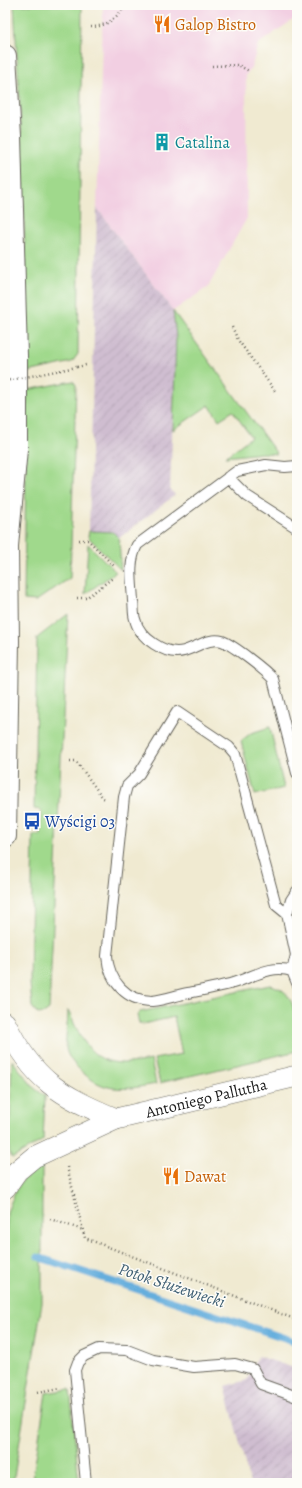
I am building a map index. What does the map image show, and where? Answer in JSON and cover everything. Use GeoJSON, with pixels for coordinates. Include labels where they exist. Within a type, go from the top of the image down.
{"type":"FeatureCollection","features":[{"type":"Feature","properties":{"kind":"main road"},"geometry":{"type":"LineString","coordinates":[[5,56],[10,137],[16,356],[16,449],[6,539],[8,641],[5,836]]}},
{"type":"Feature","properties":{"kind":"street"},"geometry":{"type":"LineString","coordinates":[[5,1023],[22,1054],[32,1068],[50,1084],[80,1103],[116,1119]]}},
{"type":"Feature","properties":{"kind":"street","name":"Antoniego Pallutha"},"geometry":{"type":"LineString","coordinates":[[5,1188],[22,1166],[34,1157],[116,1119],[297,1076]]}},
{"type":"Feature","properties":{"kind":"lane"},"geometry":{"type":"LineString","coordinates":[[297,466],[285,467],[266,465],[237,471],[138,545],[131,561],[135,621],[145,636],[155,646],[168,651],[183,652],[209,642],[221,641],[264,669],[273,679],[297,773]]}},
{"type":"Feature","properties":{"kind":"lane"},"geometry":{"type":"LineString","coordinates":[[228,477],[247,496],[297,528]]}},
{"type":"Feature","properties":{"kind":"lane"},"geometry":{"type":"LineString","coordinates":[[287,914],[276,905],[235,754],[229,747],[177,712],[139,774],[127,786],[123,801],[107,956],[108,967],[117,985],[134,997],[154,1001],[235,983],[254,974],[282,968],[292,971]]}},
{"type":"Feature","properties":{"kind":"lane"},"geometry":{"type":"LineString","coordinates":[[297,890],[291,900],[287,914],[296,955],[292,971],[297,983]]}},
{"type":"Feature","properties":{"kind":"lane"},"geometry":{"type":"LineString","coordinates":[[86,1483],[75,1370],[78,1362],[84,1356],[99,1348],[127,1350],[153,1360],[194,1367],[235,1364],[253,1369],[261,1384],[297,1397]]}},
{"type":"Feature","properties":{"kind":"path"},"geometry":{"type":"LineString","coordinates":[[91,27],[100,27],[120,14],[126,5]]}},
{"type":"Feature","properties":{"kind":"path"},"geometry":{"type":"LineString","coordinates":[[212,66],[238,65],[248,71]]}},
{"type":"Feature","properties":{"kind":"path"},"geometry":{"type":"LineString","coordinates":[[232,327],[238,340],[275,391]]}},
{"type":"Feature","properties":{"kind":"path"},"geometry":{"type":"LineString","coordinates":[[5,381],[86,365]]}},
{"type":"Feature","properties":{"kind":"path"},"geometry":{"type":"LineString","coordinates":[[77,598],[86,598],[119,571],[88,540],[80,540]]}},
{"type":"Feature","properties":{"kind":"path"},"geometry":{"type":"LineString","coordinates":[[70,761],[76,762],[103,798],[123,801]]}},
{"type":"Feature","properties":{"kind":"path"},"geometry":{"type":"LineString","coordinates":[[66,1163],[85,1238],[297,1320]]}},
{"type":"Feature","properties":{"kind":"path"},"geometry":{"type":"LineString","coordinates":[[50,1219],[83,1230]]}},
{"type":"Feature","properties":{"kind":"path"},"geometry":{"type":"LineString","coordinates":[[38,1392],[66,1387]]}},
{"type":"Feature","properties":{"kind":"path"},"geometry":{"type":"LineString","coordinates":[[20,1483],[22,1477]]}},
{"type":"Feature","properties":{"kind":"shaded area"},"geometry":{"type":"Polygon","coordinates":[[[103,5],[297,5],[297,17],[258,44],[252,66],[246,75],[247,218],[208,287],[173,311],[97,208],[103,5]]]}},
{"type":"Feature","properties":{"kind":"shaded area"},"geometry":{"type":"Polygon","coordinates":[[[97,208],[173,311],[176,337],[170,489],[175,495],[119,538],[113,532],[89,531],[97,208]]]}},
{"type":"Feature","properties":{"kind":"shaded area"},"geometry":{"type":"Polygon","coordinates":[[[258,1356],[297,1369],[297,1483],[250,1483],[225,1386],[247,1380],[258,1356]]]}},
{"type":"Feature","properties":{"kind":"green space"},"geometry":{"type":"Polygon","coordinates":[[[14,5],[82,5],[78,354],[72,362],[28,372],[22,141],[14,5]]]}},
{"type":"Feature","properties":{"kind":"green space"},"geometry":{"type":"Polygon","coordinates":[[[173,311],[277,454],[262,453],[225,457],[251,437],[233,411],[219,420],[209,405],[173,430],[176,337],[173,311]]]}},
{"type":"Feature","properties":{"kind":"green space"},"geometry":{"type":"Polygon","coordinates":[[[73,381],[76,385],[70,578],[36,601],[24,600],[27,390],[73,381]]]}},
{"type":"Feature","properties":{"kind":"green space"},"geometry":{"type":"Polygon","coordinates":[[[89,531],[113,532],[119,538],[121,570],[88,537],[89,531]]]}},
{"type":"Feature","properties":{"kind":"green space"},"geometry":{"type":"Polygon","coordinates":[[[88,544],[116,572],[85,594],[88,544]]]}},
{"type":"Feature","properties":{"kind":"green space"},"geometry":{"type":"Polygon","coordinates":[[[68,614],[49,1010],[45,1013],[38,1014],[32,1007],[30,983],[33,835],[40,835],[41,810],[34,809],[37,638],[68,614]]]}},
{"type":"Feature","properties":{"kind":"green space"},"geometry":{"type":"Polygon","coordinates":[[[270,727],[284,788],[255,795],[241,741],[251,733],[270,727]]]}},
{"type":"Feature","properties":{"kind":"green space"},"geometry":{"type":"Polygon","coordinates":[[[270,985],[279,988],[286,994],[291,1002],[296,1021],[297,1051],[160,1083],[154,1059],[182,1054],[174,1017],[143,1024],[139,1023],[137,1015],[140,1012],[270,985]]]}},
{"type":"Feature","properties":{"kind":"green space"},"geometry":{"type":"Polygon","coordinates":[[[68,1010],[82,1039],[98,1056],[108,1061],[119,1063],[134,1063],[151,1060],[156,1084],[134,1088],[114,1088],[97,1083],[88,1077],[69,1057],[66,1048],[68,1010]]]}},
{"type":"Feature","properties":{"kind":"green space"},"geometry":{"type":"Polygon","coordinates":[[[12,1060],[34,1088],[45,1096],[43,1140],[13,1158],[9,1152],[12,1060]]]}},
{"type":"Feature","properties":{"kind":"green space"},"geometry":{"type":"Polygon","coordinates":[[[42,1164],[42,1303],[13,1483],[5,1483],[5,1283],[7,1212],[16,1190],[23,1180],[42,1164]]]}},
{"type":"Feature","properties":{"kind":"green space"},"geometry":{"type":"Polygon","coordinates":[[[70,1389],[79,1483],[32,1483],[46,1393],[70,1389]]]}},
{"type":"Feature","properties":{"kind":"waterway","name":"Potok Służewiecki"},"geometry":{"type":"LineString","coordinates":[[38,1257],[297,1342]]}},
{"type":"Feature","properties":{"kind":"place","name":"Galop Bistro"},"geometry":{"type":"Point","coordinates":[162,24]}},
{"type":"Feature","properties":{"kind":"place","name":"Catalina"},"geometry":{"type":"Point","coordinates":[162,142]}},
{"type":"Feature","properties":{"kind":"place","name":"Wyścigi 03"},"geometry":{"type":"Point","coordinates":[32,821]}},
{"type":"Feature","properties":{"kind":"place","name":"Dawat"},"geometry":{"type":"Point","coordinates":[171,1176]}}]}
